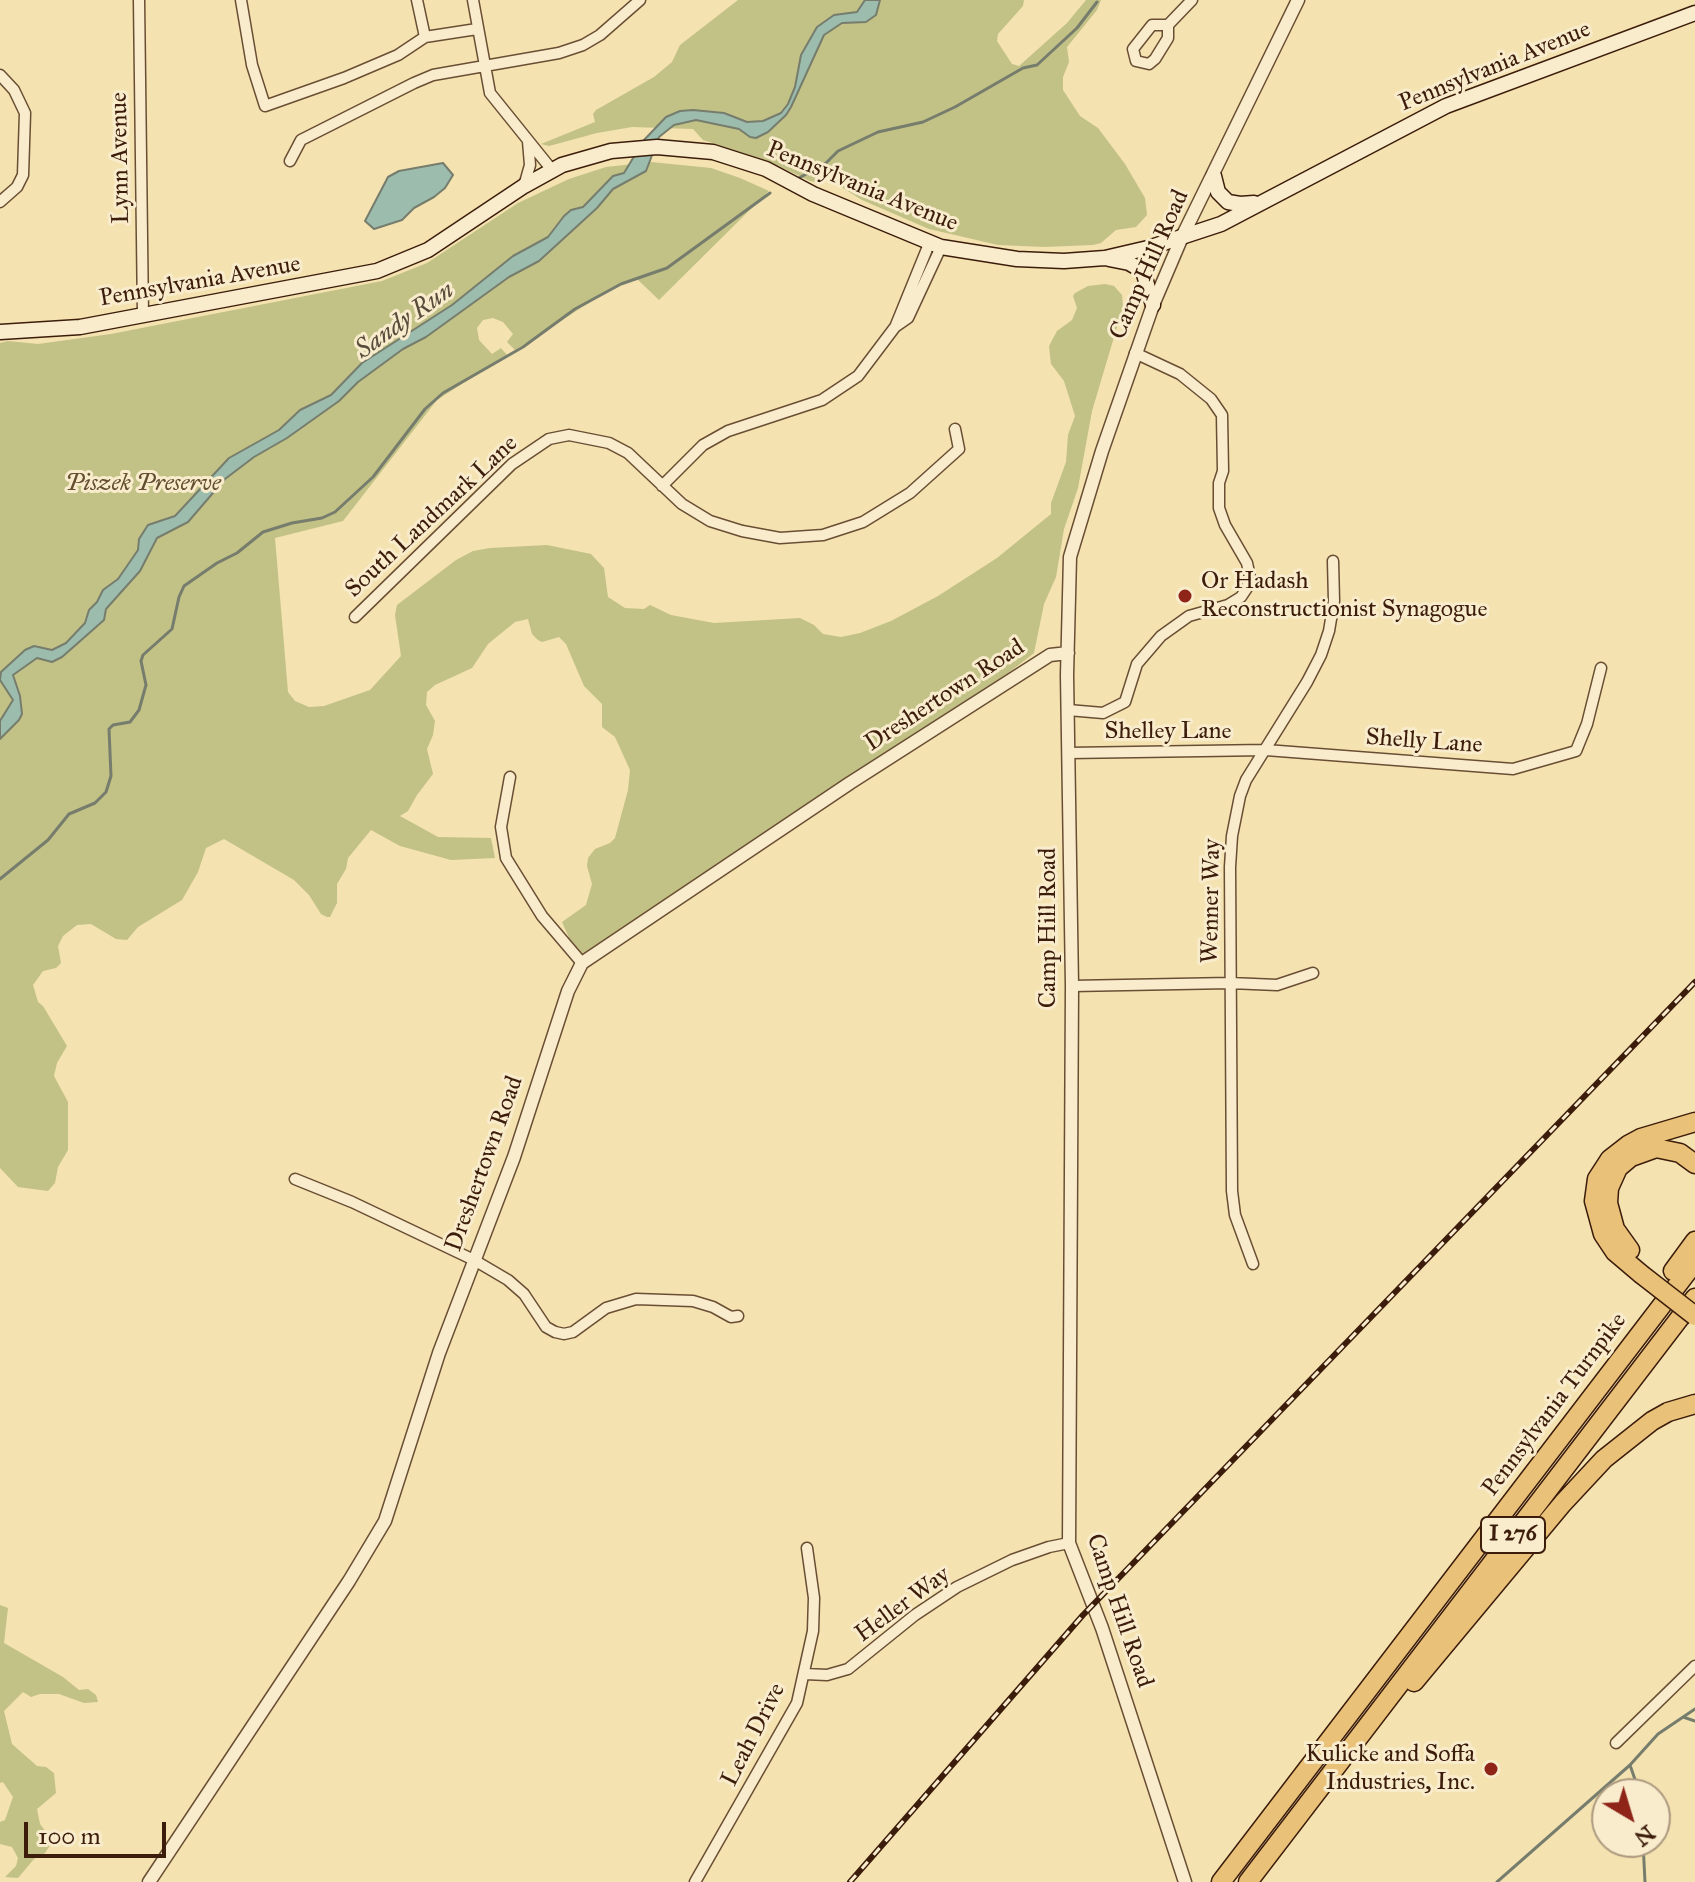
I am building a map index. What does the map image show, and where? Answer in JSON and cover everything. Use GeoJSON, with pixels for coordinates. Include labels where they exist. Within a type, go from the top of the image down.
{"type":"FeatureCollection","features":[{"type":"Feature","properties":{"kind":"highway"},"geometry":{"type":"LineString","coordinates":[[1695,1122],[1641,1138],[1610,1159],[1597,1179],[1594,1201],[1603,1234],[1615,1252],[1695,1300]]}},
{"type":"Feature","properties":{"kind":"highway"},"geometry":{"type":"LineString","coordinates":[[1695,1164],[1680,1153],[1656,1148],[1631,1157],[1615,1173],[1608,1196],[1612,1221],[1624,1244],[1644,1269],[1695,1316]]}},
{"type":"Feature","properties":{"kind":"highway"},"geometry":{"type":"LineString","coordinates":[[1618,1361],[1630,1332],[1695,1241]]}},
{"type":"Feature","properties":{"kind":"highway","name":"Pennsylvania Turnpike"},"geometry":{"type":"LineString","coordinates":[[1221,1882],[1695,1262]]}},
{"type":"Feature","properties":{"kind":"highway","name":"Pennsylvania Turnpike"},"geometry":{"type":"LineString","coordinates":[[1248,1882],[1695,1300]]}},
{"type":"Feature","properties":{"kind":"highway"},"geometry":{"type":"LineString","coordinates":[[1332,1773],[1604,1459],[1652,1421],[1668,1412],[1695,1404]]}},
{"type":"Feature","properties":{"kind":"main road","name":"Pennsylvania Avenue"},"geometry":{"type":"LineString","coordinates":[[0,332],[58,330],[143,316],[357,276],[393,266],[428,250],[552,170],[594,155],[657,147],[704,150],[766,169],[813,194],[935,246],[1017,259],[1064,261],[1105,258],[1221,224],[1446,106],[1695,13]]}},
{"type":"Feature","properties":{"kind":"main road"},"geometry":{"type":"LineString","coordinates":[[1214,176],[1218,192],[1228,202],[1267,201]]}},
{"type":"Feature","properties":{"kind":"main road"},"geometry":{"type":"LineString","coordinates":[[1105,258],[1129,263],[1143,271],[1153,305]]}},
{"type":"Feature","properties":{"kind":"street","name":"Lynn Avenue"},"geometry":{"type":"LineString","coordinates":[[139,0],[143,316]]}},
{"type":"Feature","properties":{"kind":"street"},"geometry":{"type":"LineString","coordinates":[[241,0],[252,65],[265,106],[398,55],[425,37],[477,29]]}},
{"type":"Feature","properties":{"kind":"street"},"geometry":{"type":"LineString","coordinates":[[417,0],[425,37]]}},
{"type":"Feature","properties":{"kind":"street"},"geometry":{"type":"LineString","coordinates":[[473,0],[490,93],[552,170]]}},
{"type":"Feature","properties":{"kind":"street"},"geometry":{"type":"LineString","coordinates":[[290,161],[301,140],[414,83],[433,75],[559,53],[583,45],[600,35],[640,0]]}},
{"type":"Feature","properties":{"kind":"street"},"geometry":{"type":"LineString","coordinates":[[1168,25],[1192,0]]}},
{"type":"Feature","properties":{"kind":"street","name":"Camp Hill Road"},"geometry":{"type":"LineString","coordinates":[[1185,1882],[1102,1628],[1069,1543],[1072,986],[1068,710],[1070,557],[1153,305],[1182,237],[1298,0]]}},
{"type":"Feature","properties":{"kind":"street"},"geometry":{"type":"LineString","coordinates":[[0,75],[14,90],[25,113],[23,175],[17,187],[0,202]]}},
{"type":"Feature","properties":{"kind":"street"},"geometry":{"type":"LineString","coordinates":[[524,186],[530,165],[528,141]]}},
{"type":"Feature","properties":{"kind":"street"},"geometry":{"type":"LineString","coordinates":[[662,486],[703,445],[728,431],[822,400],[858,376],[895,327],[935,246]]}},
{"type":"Feature","properties":{"kind":"street"},"geometry":{"type":"LineString","coordinates":[[1068,710],[1103,713],[1125,702],[1137,664],[1161,636],[1189,616],[1228,605],[1241,597],[1250,577],[1247,563],[1219,508],[1225,424],[1222,415],[1211,399],[1180,374],[1135,353]]}},
{"type":"Feature","properties":{"kind":"street","name":"South Landmark Lane"},"geometry":{"type":"LineString","coordinates":[[355,617],[512,464],[549,439],[569,435],[609,443],[628,453],[682,504],[710,521],[780,538],[823,535],[863,522],[910,493],[959,449],[955,429]]}},
{"type":"Feature","properties":{"kind":"street","name":"Wenner Way"},"geometry":{"type":"LineString","coordinates":[[1253,1264],[1235,1215],[1232,1191],[1232,836],[1246,780],[1321,655],[1334,601],[1333,561]]}},
{"type":"Feature","properties":{"kind":"street"},"geometry":{"type":"LineString","coordinates":[[1050,655],[1068,627]]}},
{"type":"Feature","properties":{"kind":"street","name":"Dreshertown Road"},"geometry":{"type":"LineString","coordinates":[[149,1882],[349,1581],[385,1521],[439,1353],[514,1157],[568,991],[582,963],[850,783],[1050,655],[1068,653]]}},
{"type":"Feature","properties":{"kind":"street","name":"Shelly Lane"},"geometry":{"type":"LineString","coordinates":[[1266,750],[1513,769],[1576,751],[1587,724],[1601,668]]}},
{"type":"Feature","properties":{"kind":"street","name":"Shelley Lane"},"geometry":{"type":"LineString","coordinates":[[1069,753],[1266,750]]}},
{"type":"Feature","properties":{"kind":"street"},"geometry":{"type":"LineString","coordinates":[[510,777],[501,827],[506,858],[542,916],[582,963]]}},
{"type":"Feature","properties":{"kind":"street"},"geometry":{"type":"LineString","coordinates":[[1072,986],[1277,985],[1313,973]]}},
{"type":"Feature","properties":{"kind":"street"},"geometry":{"type":"LineString","coordinates":[[295,1179],[352,1202],[474,1260],[518,1287],[546,1327],[564,1334],[581,1329],[614,1304],[636,1299],[693,1301],[731,1317],[738,1316]]}},
{"type":"Feature","properties":{"kind":"street","name":"Heller Way"},"geometry":{"type":"LineString","coordinates":[[805,1674],[827,1675],[848,1669],[915,1615],[957,1587],[1012,1560],[1069,1543]]}},
{"type":"Feature","properties":{"kind":"street","name":"Leah Drive"},"geometry":{"type":"LineString","coordinates":[[695,1882],[797,1703],[811,1648],[814,1615],[807,1548]]}},
{"type":"Feature","properties":{"kind":"street"},"geometry":{"type":"LineString","coordinates":[[1616,1743],[1695,1666]]}},
{"type":"Feature","properties":{"kind":"green space"},"geometry":{"type":"Polygon","coordinates":[[[738,0],[1024,0],[1023,6],[998,34],[997,41],[1012,64],[1019,66],[1067,23],[1086,0],[1101,0],[1097,10],[1067,47],[1069,62],[1063,77],[1063,90],[1080,116],[1098,128],[1125,164],[1145,198],[1147,215],[1136,227],[1116,230],[1101,243],[1093,245],[998,245],[929,229],[862,200],[838,185],[831,174],[821,183],[810,181],[768,161],[703,140],[693,129],[632,127],[549,146],[541,144],[595,122],[593,114],[596,110],[654,77],[672,62],[680,45],[738,0]]]}},
{"type":"Feature","properties":{"kind":"green space","name":"Piszek Preserve"},"geometry":{"type":"Polygon","coordinates":[[[651,162],[711,168],[769,191],[659,300],[637,279],[617,285],[515,350],[507,342],[513,334],[503,322],[493,318],[483,320],[477,328],[479,340],[492,354],[501,348],[507,355],[437,400],[343,521],[275,538],[288,692],[295,701],[309,707],[324,706],[370,690],[401,656],[395,615],[397,605],[456,560],[473,551],[490,548],[547,545],[591,554],[604,568],[608,597],[625,608],[644,609],[650,605],[671,615],[714,623],[800,618],[823,634],[841,637],[891,621],[938,596],[997,558],[1051,514],[1051,503],[1066,462],[1068,435],[1075,416],[1064,381],[1051,364],[1049,346],[1057,331],[1072,320],[1077,308],[1075,293],[1088,286],[1105,284],[1114,286],[1122,295],[1123,307],[1092,411],[1078,488],[1064,529],[1056,577],[1044,604],[1034,653],[984,692],[584,956],[575,951],[562,922],[586,905],[592,884],[588,858],[595,849],[615,838],[630,770],[615,737],[602,727],[602,704],[584,686],[566,644],[559,637],[542,642],[538,640],[532,634],[528,619],[515,622],[488,644],[472,668],[435,685],[427,692],[426,705],[435,721],[427,749],[433,774],[408,811],[400,816],[438,837],[491,838],[495,858],[451,860],[400,846],[371,830],[348,858],[346,869],[337,884],[337,903],[330,917],[327,917],[321,914],[309,895],[294,880],[224,839],[206,848],[198,872],[182,900],[138,927],[127,940],[116,939],[91,924],[77,925],[63,936],[58,946],[61,963],[56,968],[43,971],[33,985],[38,1002],[67,1046],[57,1063],[54,1076],[68,1102],[68,1150],[58,1167],[55,1183],[48,1191],[18,1187],[0,1168],[0,343],[38,344],[111,334],[382,281],[427,263],[518,203],[569,179],[606,167],[651,162]]]}},
{"type":"Feature","properties":{"kind":"green space"},"geometry":{"type":"Polygon","coordinates":[[[0,1605],[8,1608],[4,1643],[63,1677],[79,1690],[88,1689],[96,1695],[98,1702],[84,1703],[59,1694],[31,1697],[23,1692],[4,1711],[12,1744],[37,1766],[46,1767],[54,1773],[56,1793],[37,1809],[40,1824],[53,1841],[45,1853],[34,1859],[18,1878],[5,1877],[16,1866],[18,1858],[12,1847],[0,1844],[0,1822],[5,1820],[13,1797],[3,1782],[0,1783],[0,1605]]]}},
{"type":"Feature","properties":{"kind":"shaded area"},"geometry":{"type":"Polygon","coordinates":[[[865,0],[880,0],[876,15],[866,22],[842,23],[824,35],[791,107],[768,132],[756,138],[739,129],[696,120],[674,125],[659,137],[646,171],[613,189],[597,208],[539,261],[509,277],[426,337],[403,349],[358,382],[339,401],[225,479],[188,522],[157,538],[140,571],[106,609],[104,620],[62,657],[52,662],[37,658],[13,675],[22,714],[0,739],[0,721],[13,700],[0,680],[1,672],[25,650],[34,646],[52,650],[66,643],[85,623],[89,610],[103,590],[118,579],[138,550],[139,539],[148,525],[175,516],[229,458],[279,430],[300,410],[331,395],[362,363],[452,305],[513,256],[548,237],[571,210],[583,207],[613,176],[624,173],[644,140],[666,117],[693,110],[724,113],[747,122],[763,121],[781,113],[795,87],[801,55],[817,27],[834,15],[857,12],[865,0]]]}},
{"type":"Feature","properties":{"kind":"shaded area"},"geometry":{"type":"Polygon","coordinates":[[[443,163],[453,175],[445,188],[434,197],[414,208],[402,220],[374,229],[365,221],[388,177],[399,171],[443,163]]]}},
{"type":"Feature","properties":{"kind":"waterway"},"geometry":{"type":"LineString","coordinates":[[799,178],[826,163],[838,151],[878,132],[923,122],[1023,68],[1037,65],[1077,28],[1097,2]]}},
{"type":"Feature","properties":{"kind":"waterway"},"geometry":{"type":"LineString","coordinates":[[0,879],[48,840],[69,814],[95,803],[106,792],[111,776],[109,729],[113,725],[130,722],[139,710],[146,685],[141,661],[143,655],[172,629],[184,586],[237,553],[263,532],[335,512],[373,477],[425,409],[443,393],[523,347],[575,309],[621,284],[667,268],[770,193]]}},
{"type":"Feature","properties":{"kind":"waterway"},"geometry":{"type":"LineString","coordinates":[[1497,1882],[1630,1765],[1658,1734],[1695,1709]]}},
{"type":"Feature","properties":{"kind":"waterway"},"geometry":{"type":"LineString","coordinates":[[1683,1717],[1695,1721]]}},
{"type":"Feature","properties":{"kind":"waterway"},"geometry":{"type":"LineString","coordinates":[[1630,1765],[1634,1778]]}},
{"type":"Feature","properties":{"kind":"waterway"},"geometry":{"type":"LineString","coordinates":[[1644,1858],[1645,1882]]}},
{"type":"Feature","properties":{"kind":"railway"},"geometry":{"type":"LineString","coordinates":[[850,1882],[1083,1615],[1695,982]]}},
{"type":"Feature","properties":{"kind":"place","name":"Or Hadash Reconstructionist Synagogue"},"geometry":{"type":"Point","coordinates":[1185,596]}},
{"type":"Feature","properties":{"kind":"place","name":"Kulicke and Soffa Industries, Inc."},"geometry":{"type":"Point","coordinates":[1491,1769]}},
{"type":"Feature","properties":{"kind":"water label","name":"Sandy Run"},"geometry":{"type":"Point","coordinates":[405,321]}}]}
